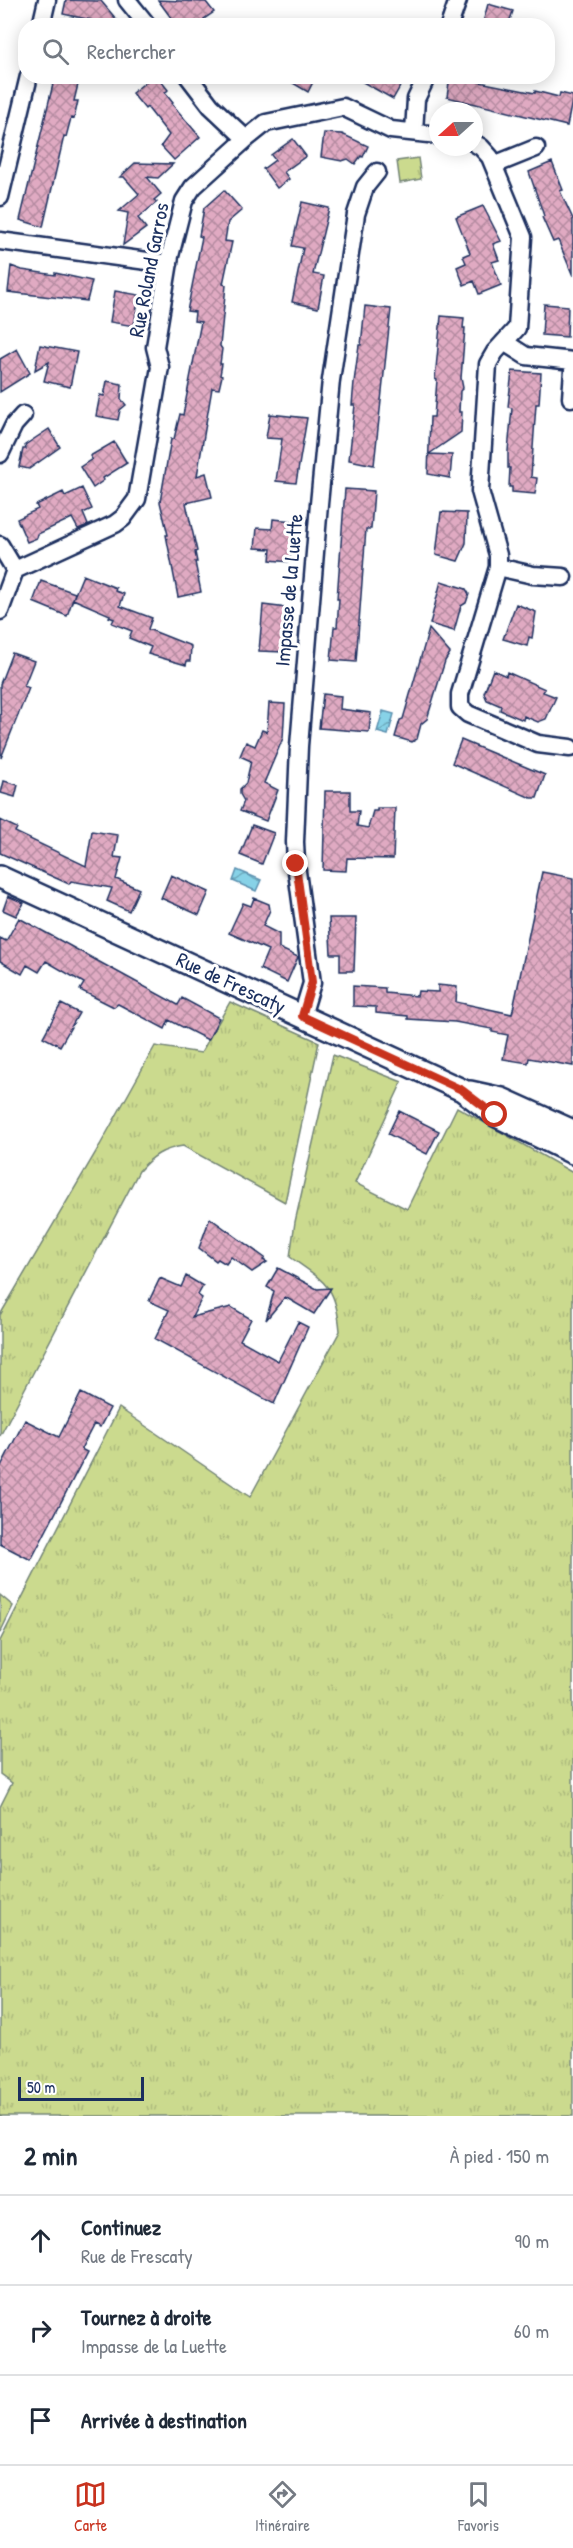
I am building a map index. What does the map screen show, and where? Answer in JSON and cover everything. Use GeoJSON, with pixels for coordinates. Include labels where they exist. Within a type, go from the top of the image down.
{"type":"FeatureCollection","features":[{"type":"Feature","properties":{"kind":"street"},"geometry":{"type":"LineString","coordinates":[[43,18],[48,0]]}},
{"type":"Feature","properties":{"kind":"street"},"geometry":{"type":"LineString","coordinates":[[127,0],[141,18]]}},
{"type":"Feature","properties":{"kind":"street"},"geometry":{"type":"LineString","coordinates":[[452,18],[458,0]]}},
{"type":"Feature","properties":{"kind":"street"},"geometry":{"type":"LineString","coordinates":[[0,197],[27,84]]}},
{"type":"Feature","properties":{"kind":"street"},"geometry":{"type":"LineString","coordinates":[[194,84],[211,106],[246,139]]}},
{"type":"Feature","properties":{"kind":"street"},"geometry":{"type":"LineString","coordinates":[[414,132],[416,99],[423,84]]}},
{"type":"Feature","properties":{"kind":"street","name":"Rue Roland Garros"},"geometry":{"type":"LineString","coordinates":[[15,570],[115,524],[123,519],[137,499],[160,367],[155,347],[169,264],[182,209],[188,194],[266,123],[336,107],[351,110],[391,130],[429,134]]}},
{"type":"Feature","properties":{"kind":"street"},"geometry":{"type":"LineString","coordinates":[[494,165],[536,148]]}},
{"type":"Feature","properties":{"kind":"street"},"geometry":{"type":"LineString","coordinates":[[483,150],[494,165],[523,237],[517,328],[488,364],[480,491],[498,555],[498,567],[460,694],[460,707],[468,714],[538,744],[570,747]]}},
{"type":"Feature","properties":{"kind":"street","name":"Impasse de la Luette"},"geometry":{"type":"LineString","coordinates":[[302,1016],[312,982],[295,842],[299,746],[319,504],[331,380],[356,214],[365,187],[377,172]]}},
{"type":"Feature","properties":{"kind":"street"},"geometry":{"type":"LineString","coordinates":[[0,241],[169,264]]}},
{"type":"Feature","properties":{"kind":"street"},"geometry":{"type":"LineString","coordinates":[[504,342],[526,356],[573,361]]}},
{"type":"Feature","properties":{"kind":"street"},"geometry":{"type":"LineString","coordinates":[[571,398],[573,369]]}},
{"type":"Feature","properties":{"kind":"street"},"geometry":{"type":"LineString","coordinates":[[0,454],[14,425],[23,415]]}},
{"type":"Feature","properties":{"kind":"street"},"geometry":{"type":"LineString","coordinates":[[0,545],[15,570],[0,611]]}},
{"type":"Feature","properties":{"kind":"street"},"geometry":{"type":"LineString","coordinates":[[498,567],[533,575],[563,577]]}},
{"type":"Feature","properties":{"kind":"street","name":"Rue de Frescaty"},"geometry":{"type":"LineString","coordinates":[[0,877],[462,1090],[502,1099],[573,1131]]}},
{"type":"Feature","properties":{"kind":"street","name":"Rue de Frescaty"},"geometry":{"type":"LineString","coordinates":[[462,1090],[495,1115],[573,1153]]}},
{"type":"Feature","properties":{"kind":"green space"},"geometry":{"type":"Polygon","coordinates":[[[418,158],[421,179],[400,183],[397,161],[418,158]]]}},
{"type":"Feature","properties":{"kind":"green space"},"geometry":{"type":"Polygon","coordinates":[[[230,1002],[319,1042],[285,1202],[183,1146],[164,1151],[149,1161],[139,1171],[0,1436],[0,1315],[155,1046],[201,1053],[230,1002]]]}},
{"type":"Feature","properties":{"kind":"green space"},"geometry":{"type":"Polygon","coordinates":[[[333,1055],[402,1082],[355,1183],[407,1209],[457,1107],[573,1173],[573,2116],[0,2116],[0,1807],[12,1783],[0,1774],[0,1641],[119,1408],[250,1497],[340,1331],[335,1304],[327,1286],[290,1257],[295,1222],[333,1055]]]}},
{"type":"Feature","properties":{"kind":"green space"},"geometry":{"type":"Polygon","coordinates":[[[0,1595],[13,1606],[0,1633],[0,1595]]]}},
{"type":"Feature","properties":{"kind":"water"},"geometry":{"type":"Polygon","coordinates":[[[383,711],[394,714],[388,735],[377,732],[383,711]]]}},
{"type":"Feature","properties":{"kind":"water"},"geometry":{"type":"Polygon","coordinates":[[[237,870],[261,880],[256,891],[233,881],[237,870]]]}},
{"type":"Feature","properties":{"kind":"building"},"geometry":{"type":"Polygon","coordinates":[[[66,0],[101,1],[115,18],[82,18],[63,14],[66,0]]]}},
{"type":"Feature","properties":{"kind":"building"},"geometry":{"type":"Polygon","coordinates":[[[158,0],[206,2],[214,12],[205,18],[171,18],[158,0]]]}},
{"type":"Feature","properties":{"kind":"building"},"geometry":{"type":"Polygon","coordinates":[[[488,4],[513,11],[511,18],[484,18],[488,4]]]}},
{"type":"Feature","properties":{"kind":"building"},"geometry":{"type":"Polygon","coordinates":[[[53,84],[78,84],[74,101],[78,101],[74,119],[71,118],[66,137],[64,136],[43,227],[20,220],[53,84]]]}},
{"type":"Feature","properties":{"kind":"building"},"geometry":{"type":"Polygon","coordinates":[[[143,84],[163,84],[168,90],[165,93],[172,104],[200,137],[174,160],[161,146],[169,135],[147,107],[145,109],[132,93],[143,84]]]}},
{"type":"Feature","properties":{"kind":"building"},"geometry":{"type":"Polygon","coordinates":[[[294,84],[312,84],[308,92],[294,84]]]}},
{"type":"Feature","properties":{"kind":"building"},"geometry":{"type":"Polygon","coordinates":[[[366,84],[401,84],[393,99],[366,84]]]}},
{"type":"Feature","properties":{"kind":"building"},"geometry":{"type":"Polygon","coordinates":[[[449,84],[490,84],[559,97],[560,93],[573,96],[567,126],[483,106],[483,102],[468,102],[447,97],[449,84]]]}},
{"type":"Feature","properties":{"kind":"building"},"geometry":{"type":"Polygon","coordinates":[[[324,133],[342,134],[368,146],[363,157],[361,156],[355,164],[348,159],[342,161],[321,157],[324,133]]]}},
{"type":"Feature","properties":{"kind":"building"},"geometry":{"type":"Polygon","coordinates":[[[293,139],[306,156],[284,172],[289,179],[277,188],[263,169],[275,160],[271,155],[293,139]]]}},
{"type":"Feature","properties":{"kind":"building"},"geometry":{"type":"Polygon","coordinates":[[[552,162],[563,190],[560,191],[573,219],[573,276],[558,240],[553,242],[542,217],[544,216],[529,172],[552,162]]]}},
{"type":"Feature","properties":{"kind":"building"},"geometry":{"type":"Polygon","coordinates":[[[135,163],[173,164],[158,178],[147,177],[161,194],[154,200],[157,202],[138,218],[146,228],[123,245],[128,213],[119,211],[139,194],[124,177],[120,177],[135,163]]]}},
{"type":"Feature","properties":{"kind":"building"},"geometry":{"type":"Polygon","coordinates":[[[224,190],[242,210],[228,222],[225,241],[232,242],[223,284],[226,285],[220,346],[222,349],[220,364],[222,364],[220,375],[222,376],[219,389],[212,388],[197,476],[206,473],[212,497],[186,503],[197,551],[195,552],[197,562],[195,562],[201,592],[178,597],[160,502],[171,439],[174,439],[180,414],[183,415],[201,322],[194,321],[195,312],[187,311],[202,237],[199,236],[204,208],[224,190]]]}},
{"type":"Feature","properties":{"kind":"building"},"geometry":{"type":"Polygon","coordinates":[[[302,202],[329,208],[313,274],[324,276],[318,308],[292,302],[303,248],[292,246],[302,202]]]}},
{"type":"Feature","properties":{"kind":"building"},"geometry":{"type":"Polygon","coordinates":[[[483,206],[501,241],[493,244],[499,260],[492,262],[501,285],[479,294],[474,281],[464,285],[457,267],[466,263],[463,256],[470,253],[456,217],[483,206]]]}},
{"type":"Feature","properties":{"kind":"building"},"geometry":{"type":"Polygon","coordinates":[[[11,266],[22,270],[55,275],[55,273],[92,281],[87,301],[8,292],[11,266]]]}},
{"type":"Feature","properties":{"kind":"building"},"geometry":{"type":"Polygon","coordinates":[[[115,291],[139,295],[134,326],[110,322],[115,291]]]}},
{"type":"Feature","properties":{"kind":"building"},"geometry":{"type":"Polygon","coordinates":[[[544,304],[568,306],[567,337],[542,335],[544,304]]]}},
{"type":"Feature","properties":{"kind":"building"},"geometry":{"type":"Polygon","coordinates":[[[365,306],[391,309],[374,465],[349,460],[355,405],[352,405],[354,382],[365,306]]]}},
{"type":"Feature","properties":{"kind":"building"},"geometry":{"type":"Polygon","coordinates":[[[441,316],[464,318],[463,328],[465,328],[461,378],[463,388],[460,391],[459,412],[462,412],[461,432],[429,454],[452,455],[450,478],[428,474],[430,417],[434,417],[441,316]]]}},
{"type":"Feature","properties":{"kind":"building"},"geometry":{"type":"Polygon","coordinates":[[[40,345],[77,352],[70,387],[44,381],[49,362],[35,370],[40,345]]]}},
{"type":"Feature","properties":{"kind":"building"},"geometry":{"type":"Polygon","coordinates":[[[17,349],[30,373],[0,392],[0,359],[17,349]]]}},
{"type":"Feature","properties":{"kind":"building"},"geometry":{"type":"Polygon","coordinates":[[[512,371],[541,373],[539,404],[536,404],[531,477],[537,478],[535,494],[512,492],[512,487],[509,487],[508,451],[512,408],[508,407],[512,371]]]}},
{"type":"Feature","properties":{"kind":"building"},"geometry":{"type":"Polygon","coordinates":[[[107,381],[122,384],[121,399],[126,405],[120,410],[118,420],[96,416],[100,395],[104,396],[107,381]]]}},
{"type":"Feature","properties":{"kind":"building"},"geometry":{"type":"Polygon","coordinates":[[[270,414],[307,418],[296,483],[276,481],[282,439],[266,438],[270,414]]]}},
{"type":"Feature","properties":{"kind":"building"},"geometry":{"type":"Polygon","coordinates":[[[49,429],[60,447],[29,469],[19,467],[23,449],[26,449],[25,445],[49,429]]]}},
{"type":"Feature","properties":{"kind":"building"},"geometry":{"type":"Polygon","coordinates":[[[114,442],[127,463],[103,478],[104,480],[93,488],[80,467],[92,459],[90,456],[114,442]]]}},
{"type":"Feature","properties":{"kind":"building"},"geometry":{"type":"Polygon","coordinates":[[[82,488],[92,509],[83,513],[88,525],[78,529],[72,518],[38,534],[37,538],[27,542],[17,519],[38,509],[36,505],[63,492],[65,496],[82,488]]]}},
{"type":"Feature","properties":{"kind":"building"},"geometry":{"type":"Polygon","coordinates":[[[345,489],[374,491],[371,529],[366,529],[356,662],[331,660],[334,627],[337,627],[345,489]]]}},
{"type":"Feature","properties":{"kind":"building"},"geometry":{"type":"Polygon","coordinates":[[[441,512],[467,513],[466,543],[458,561],[436,555],[441,512]]]}},
{"type":"Feature","properties":{"kind":"building"},"geometry":{"type":"Polygon","coordinates":[[[273,519],[294,521],[290,562],[270,560],[271,549],[255,548],[257,528],[272,529],[273,519]]]}},
{"type":"Feature","properties":{"kind":"building"},"geometry":{"type":"Polygon","coordinates":[[[83,575],[116,588],[115,591],[124,594],[120,606],[152,618],[148,629],[191,646],[190,661],[187,661],[186,665],[148,654],[151,647],[129,638],[132,631],[112,623],[114,619],[109,617],[110,615],[73,599],[83,575]]]}},
{"type":"Feature","properties":{"kind":"building"},"geometry":{"type":"Polygon","coordinates":[[[41,581],[75,593],[67,616],[33,602],[41,581]]]}},
{"type":"Feature","properties":{"kind":"building"},"geometry":{"type":"Polygon","coordinates":[[[441,581],[466,589],[469,594],[466,603],[461,606],[454,631],[430,624],[441,581]]]}},
{"type":"Feature","properties":{"kind":"building"},"geometry":{"type":"Polygon","coordinates":[[[516,604],[536,612],[532,638],[529,637],[527,646],[503,639],[516,604]]]}},
{"type":"Feature","properties":{"kind":"building"},"geometry":{"type":"Polygon","coordinates":[[[263,605],[287,608],[284,652],[259,651],[263,605]]]}},
{"type":"Feature","properties":{"kind":"building"},"geometry":{"type":"Polygon","coordinates":[[[429,629],[450,653],[445,661],[427,719],[421,724],[417,739],[412,742],[395,737],[400,720],[403,719],[429,629]]]}},
{"type":"Feature","properties":{"kind":"building"},"geometry":{"type":"Polygon","coordinates":[[[12,653],[34,661],[24,686],[29,688],[1,758],[0,684],[12,653]]]}},
{"type":"Feature","properties":{"kind":"building"},"geometry":{"type":"Polygon","coordinates":[[[493,670],[506,676],[507,672],[545,689],[543,692],[556,697],[546,719],[538,722],[524,716],[523,720],[500,710],[501,706],[487,700],[484,693],[493,670]]]}},
{"type":"Feature","properties":{"kind":"building"},"geometry":{"type":"Polygon","coordinates":[[[323,694],[341,696],[340,709],[371,713],[369,732],[319,728],[323,694]]]}},
{"type":"Feature","properties":{"kind":"building"},"geometry":{"type":"Polygon","coordinates":[[[269,703],[285,704],[283,738],[264,783],[278,790],[266,821],[240,811],[244,801],[240,789],[246,783],[251,761],[240,756],[246,742],[255,746],[262,730],[267,732],[269,703]]]}},
{"type":"Feature","properties":{"kind":"building"},"geometry":{"type":"Polygon","coordinates":[[[461,740],[545,775],[537,798],[531,798],[452,763],[461,740]]]}},
{"type":"Feature","properties":{"kind":"building"},"geometry":{"type":"Polygon","coordinates":[[[4,781],[18,785],[15,797],[1,793],[4,781]]]}},
{"type":"Feature","properties":{"kind":"building"},"geometry":{"type":"Polygon","coordinates":[[[325,791],[350,791],[350,811],[359,811],[357,826],[368,828],[373,811],[377,811],[377,808],[395,808],[393,859],[347,858],[346,871],[323,870],[325,791]]]}},
{"type":"Feature","properties":{"kind":"building"},"geometry":{"type":"Polygon","coordinates":[[[0,820],[17,828],[15,832],[86,866],[92,831],[118,835],[114,857],[122,858],[116,879],[139,889],[129,911],[107,901],[112,888],[71,881],[69,884],[0,853],[0,820]]]}},
{"type":"Feature","properties":{"kind":"building"},"geometry":{"type":"Polygon","coordinates":[[[252,825],[274,833],[262,864],[240,855],[252,825]]]}},
{"type":"Feature","properties":{"kind":"building"},"geometry":{"type":"Polygon","coordinates":[[[542,872],[573,878],[573,1066],[529,1058],[528,1063],[503,1059],[508,1035],[492,1032],[492,1029],[455,1022],[408,1019],[408,1016],[376,1013],[376,1007],[353,1006],[353,986],[385,988],[385,993],[417,996],[418,991],[438,992],[438,985],[457,987],[456,1002],[512,1014],[542,872]]]}},
{"type":"Feature","properties":{"kind":"building"},"geometry":{"type":"Polygon","coordinates":[[[171,875],[209,892],[199,915],[161,898],[171,875]]]}},
{"type":"Feature","properties":{"kind":"building"},"geometry":{"type":"Polygon","coordinates":[[[8,896],[24,903],[16,916],[3,910],[8,896]]]}},
{"type":"Feature","properties":{"kind":"building"},"geometry":{"type":"Polygon","coordinates":[[[254,898],[269,904],[270,910],[263,926],[279,934],[279,948],[298,957],[287,982],[260,969],[268,950],[229,933],[243,903],[251,906],[254,898]]]}},
{"type":"Feature","properties":{"kind":"building"},"geometry":{"type":"Polygon","coordinates":[[[19,918],[178,1005],[182,998],[219,1018],[208,1040],[169,1020],[165,1029],[118,1004],[114,1007],[80,990],[84,983],[46,961],[39,972],[27,965],[22,974],[0,961],[0,938],[6,941],[19,918]]]}},
{"type":"Feature","properties":{"kind":"building"},"geometry":{"type":"Polygon","coordinates":[[[329,918],[356,918],[354,971],[340,971],[340,954],[331,954],[329,918]]]}},
{"type":"Feature","properties":{"kind":"building"},"geometry":{"type":"Polygon","coordinates":[[[61,1004],[79,1013],[60,1046],[43,1037],[61,1004]]]}},
{"type":"Feature","properties":{"kind":"building"},"geometry":{"type":"Polygon","coordinates":[[[399,1111],[439,1131],[427,1154],[388,1134],[399,1111]]]}},
{"type":"Feature","properties":{"kind":"building"},"geometry":{"type":"Polygon","coordinates":[[[210,1218],[265,1258],[263,1260],[267,1262],[252,1272],[231,1257],[226,1264],[218,1259],[216,1261],[199,1248],[210,1218]]]}},
{"type":"Feature","properties":{"kind":"building"},"geometry":{"type":"Polygon","coordinates":[[[278,1268],[317,1289],[331,1288],[314,1314],[285,1297],[266,1320],[274,1291],[267,1287],[278,1268]]]}},
{"type":"Feature","properties":{"kind":"building"},"geometry":{"type":"Polygon","coordinates":[[[186,1276],[203,1286],[198,1295],[202,1298],[192,1317],[231,1307],[251,1319],[240,1340],[278,1361],[298,1322],[308,1327],[274,1404],[155,1339],[169,1310],[149,1301],[160,1278],[181,1287],[186,1276]]]}},
{"type":"Feature","properties":{"kind":"building"},"geometry":{"type":"Polygon","coordinates":[[[81,1393],[110,1408],[100,1427],[94,1424],[81,1449],[87,1452],[31,1560],[0,1544],[0,1468],[25,1420],[59,1437],[81,1393]]]}},
{"type":"Feature","properties":{"kind":"route"},"geometry":{"type":"LineString","coordinates":[[296,864],[312,982],[302,1016],[462,1090],[495,1115]]}}]}
